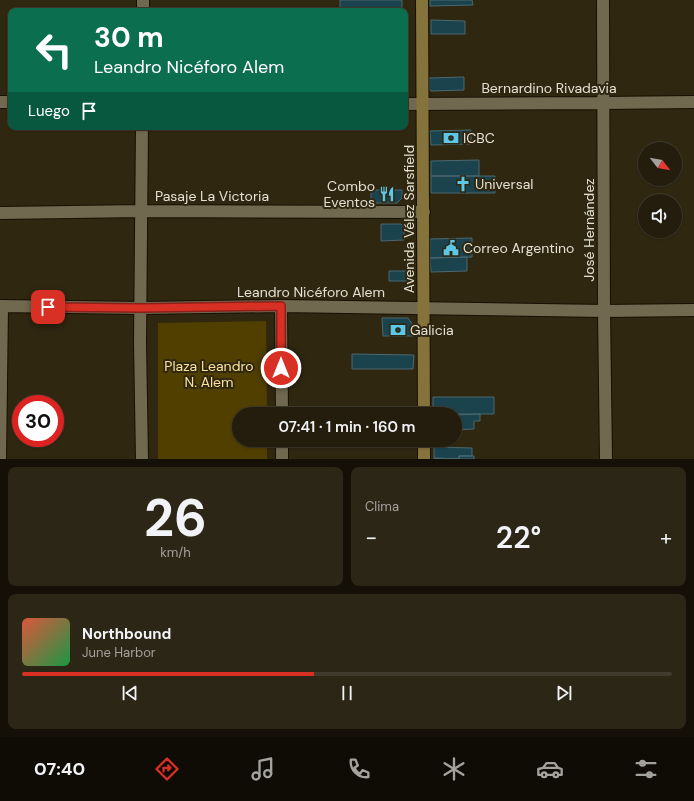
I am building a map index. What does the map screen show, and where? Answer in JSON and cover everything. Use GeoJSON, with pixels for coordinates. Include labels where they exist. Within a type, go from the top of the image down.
{"type":"FeatureCollection","features":[{"type":"Feature","properties":{"kind":"main road","name":"Avenida Vélez Sarsfield"},"geometry":{"type":"LineString","coordinates":[[422,0],[424,407]]}},
{"type":"Feature","properties":{"kind":"main road"},"geometry":{"type":"LineString","coordinates":[[424,447],[424,459]]}},
{"type":"Feature","properties":{"kind":"street","name":"José Hernández"},"geometry":{"type":"LineString","coordinates":[[603,0],[606,459]]}},
{"type":"Feature","properties":{"kind":"street","name":"Bernardino Rivadavia"},"geometry":{"type":"LineString","coordinates":[[408,104],[694,102]]}},
{"type":"Feature","properties":{"kind":"street"},"geometry":{"type":"LineString","coordinates":[[142,130],[140,343],[142,459]]}},
{"type":"Feature","properties":{"kind":"street","name":"Pasaje La Victoria"},"geometry":{"type":"LineString","coordinates":[[0,213],[142,211],[424,212]]}},
{"type":"Feature","properties":{"kind":"street","name":"Leandro Nicéforo Alem"},"geometry":{"type":"LineString","coordinates":[[1,306],[141,308],[281,306],[694,310]]}},
{"type":"Feature","properties":{"kind":"street"},"geometry":{"type":"LineString","coordinates":[[0,459],[1,306]]}},
{"type":"Feature","properties":{"kind":"street"},"geometry":{"type":"LineString","coordinates":[[281,306],[282,407]]}},
{"type":"Feature","properties":{"kind":"street"},"geometry":{"type":"LineString","coordinates":[[282,447],[282,459]]}},
{"type":"Feature","properties":{"kind":"green space","name":"Plaza Leandro N. Alem"},"geometry":{"type":"Polygon","coordinates":[[[266,321],[267,407],[232,407],[232,447],[267,447],[267,459],[158,459],[158,323],[266,321]]]}},
{"type":"Feature","properties":{"kind":"building"},"geometry":{"type":"Polygon","coordinates":[[[340,0],[402,0],[402,8],[340,8],[340,0]]]}},
{"type":"Feature","properties":{"kind":"building"},"geometry":{"type":"Polygon","coordinates":[[[430,0],[472,0],[473,5],[430,6],[430,0]]]}},
{"type":"Feature","properties":{"kind":"building"},"geometry":{"type":"Polygon","coordinates":[[[431,20],[465,21],[465,34],[431,34],[431,20]]]}},
{"type":"Feature","properties":{"kind":"building"},"geometry":{"type":"Polygon","coordinates":[[[464,77],[464,90],[431,91],[429,89],[429,78],[464,77]]]}},
{"type":"Feature","properties":{"kind":"building","name":"ICBC"},"geometry":{"type":"Polygon","coordinates":[[[471,130],[471,144],[431,145],[430,131],[471,130]]]}},
{"type":"Feature","properties":{"kind":"building"},"geometry":{"type":"Polygon","coordinates":[[[479,160],[479,176],[431,176],[431,161],[479,160]]]}},
{"type":"Feature","properties":{"kind":"building","name":"Universal"},"geometry":{"type":"Polygon","coordinates":[[[431,176],[495,176],[495,193],[431,193],[431,176]]]}},
{"type":"Feature","properties":{"kind":"building","name":"Combo Eventos"},"geometry":{"type":"Polygon","coordinates":[[[371,190],[402,190],[402,198],[397,203],[371,203],[371,190]]]}},
{"type":"Feature","properties":{"kind":"building"},"geometry":{"type":"Polygon","coordinates":[[[381,224],[401,224],[404,227],[404,240],[381,241],[381,224]]]}},
{"type":"Feature","properties":{"kind":"building","name":"Correo Argentino"},"geometry":{"type":"Polygon","coordinates":[[[472,238],[472,257],[430,258],[430,239],[472,238]]]}},
{"type":"Feature","properties":{"kind":"building"},"geometry":{"type":"Polygon","coordinates":[[[467,257],[467,271],[431,272],[430,258],[467,257]]]}},
{"type":"Feature","properties":{"kind":"building"},"geometry":{"type":"Polygon","coordinates":[[[389,271],[412,271],[411,281],[389,281],[389,271]]]}},
{"type":"Feature","properties":{"kind":"building","name":"Galicia"},"geometry":{"type":"Polygon","coordinates":[[[382,318],[408,318],[413,325],[413,336],[383,336],[382,318]]]}},
{"type":"Feature","properties":{"kind":"building"},"geometry":{"type":"Polygon","coordinates":[[[352,354],[414,355],[413,369],[352,369],[352,354]]]}},
{"type":"Feature","properties":{"kind":"building"},"geometry":{"type":"Polygon","coordinates":[[[433,397],[494,397],[494,414],[462,414],[462,407],[433,407],[433,397]]]}},
{"type":"Feature","properties":{"kind":"building"},"geometry":{"type":"Polygon","coordinates":[[[480,414],[480,421],[474,421],[474,429],[462,430],[462,415],[480,414]]]}},
{"type":"Feature","properties":{"kind":"building"},"geometry":{"type":"Polygon","coordinates":[[[434,447],[472,448],[472,456],[459,456],[459,459],[434,458],[434,447]]]}},
{"type":"Feature","properties":{"kind":"building"},"geometry":{"type":"Polygon","coordinates":[[[459,456],[474,456],[474,459],[459,459],[459,456]]]}},
{"type":"Feature","properties":{"kind":"building"},"geometry":{"type":"Polygon","coordinates":[[[434,458],[459,459],[434,459],[434,458]]]}},
{"type":"Feature","properties":{"kind":"place","name":"ICBC"},"geometry":{"type":"Point","coordinates":[451,138]}},
{"type":"Feature","properties":{"kind":"place","name":"Universal"},"geometry":{"type":"Point","coordinates":[463,184]}},
{"type":"Feature","properties":{"kind":"place","name":"Combo Eventos"},"geometry":{"type":"Point","coordinates":[387,194]}},
{"type":"Feature","properties":{"kind":"place","name":"Correo Argentino"},"geometry":{"type":"Point","coordinates":[451,248]}},
{"type":"Feature","properties":{"kind":"place","name":"Galicia"},"geometry":{"type":"Point","coordinates":[398,330]}},
{"type":"Feature","properties":{"kind":"route"},"geometry":{"type":"LineString","coordinates":[[48,307],[141,308],[281,306],[281,368]]}}]}
